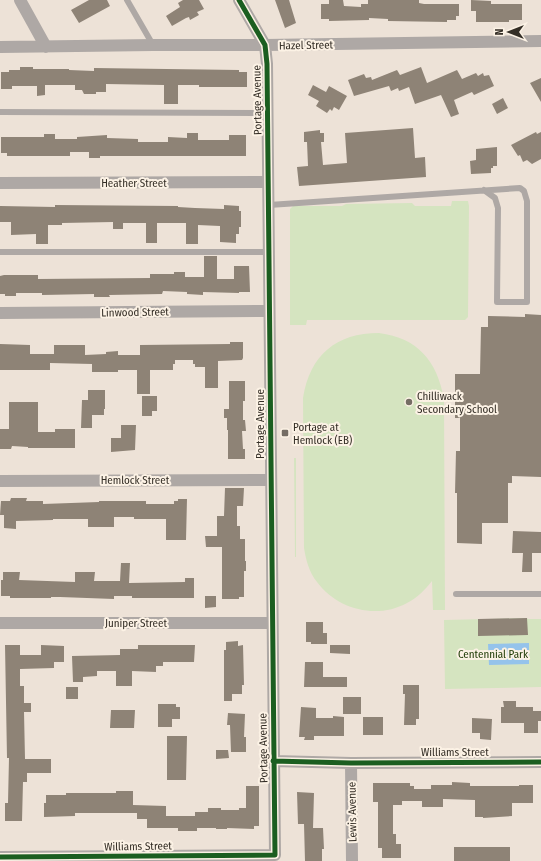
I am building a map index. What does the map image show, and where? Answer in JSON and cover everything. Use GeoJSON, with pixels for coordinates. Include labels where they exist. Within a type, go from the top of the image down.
{"type":"FeatureCollection","features":[{"type":"Feature","properties":{"kind":"street"},"geometry":{"type":"LineString","coordinates":[[20,0],[46,48]]}},
{"type":"Feature","properties":{"kind":"street","name":"Portage Avenue"},"geometry":{"type":"LineString","coordinates":[[239,0],[265,45],[267,64],[275,855]]}},
{"type":"Feature","properties":{"kind":"street","name":"Hazel Street"},"geometry":{"type":"LineString","coordinates":[[0,47],[46,48],[153,45],[541,41]]}},
{"type":"Feature","properties":{"kind":"street","name":"Heather Street"},"geometry":{"type":"LineString","coordinates":[[0,183],[268,182]]}},
{"type":"Feature","properties":{"kind":"street","name":"Linwood Street"},"geometry":{"type":"LineString","coordinates":[[0,313],[270,311]]}},
{"type":"Feature","properties":{"kind":"street","name":"Hemlock Street"},"geometry":{"type":"LineString","coordinates":[[0,481],[271,480]]}},
{"type":"Feature","properties":{"kind":"street","name":"Juniper Street"},"geometry":{"type":"LineString","coordinates":[[0,623],[272,623]]}},
{"type":"Feature","properties":{"kind":"street","name":"Williams Street"},"geometry":{"type":"LineString","coordinates":[[273,761],[351,763],[541,762]]}},
{"type":"Feature","properties":{"kind":"street","name":"Lewis Avenue"},"geometry":{"type":"LineString","coordinates":[[351,763],[352,861]]}},
{"type":"Feature","properties":{"kind":"street","name":"Williams Street"},"geometry":{"type":"LineString","coordinates":[[0,857],[124,858],[275,855]]}},
{"type":"Feature","properties":{"kind":"lane"},"geometry":{"type":"LineString","coordinates":[[127,0],[153,45]]}},
{"type":"Feature","properties":{"kind":"lane"},"geometry":{"type":"LineString","coordinates":[[0,112],[268,113]]}},
{"type":"Feature","properties":{"kind":"lane"},"geometry":{"type":"LineString","coordinates":[[269,205],[484,190],[520,188],[524,191],[527,201],[527,302],[497,302],[498,208],[495,198],[484,190]]}},
{"type":"Feature","properties":{"kind":"lane"},"geometry":{"type":"LineString","coordinates":[[0,252],[269,252]]}},
{"type":"Feature","properties":{"kind":"lane"},"geometry":{"type":"LineString","coordinates":[[456,594],[541,594]]}},
{"type":"Feature","properties":{"kind":"green space"},"geometry":{"type":"Polygon","coordinates":[[[452,201],[468,201],[469,206],[468,317],[465,320],[307,320],[306,325],[290,325],[290,209],[293,206],[342,206],[346,204],[412,203],[415,206],[451,206],[452,201]]]}},
{"type":"Feature","properties":{"kind":"green space"},"geometry":{"type":"Polygon","coordinates":[[[379,333],[405,340],[415,346],[431,363],[441,385],[444,399],[445,610],[433,610],[432,581],[424,591],[414,599],[395,608],[383,611],[370,611],[346,605],[335,599],[317,582],[310,570],[306,557],[304,548],[303,398],[307,383],[312,370],[319,359],[328,349],[338,342],[350,337],[379,333]]]}},
{"type":"Feature","properties":{"kind":"green space"},"geometry":{"type":"Polygon","coordinates":[[[294,458],[296,458],[296,557],[295,557],[294,458]]]}},
{"type":"Feature","properties":{"kind":"green space","name":"Centennial Park"},"geometry":{"type":"Polygon","coordinates":[[[541,619],[541,687],[445,689],[444,620],[541,619]]]}},
{"type":"Feature","properties":{"kind":"water"},"geometry":{"type":"Polygon","coordinates":[[[529,643],[529,664],[489,665],[488,644],[529,643]]]}},
{"type":"Feature","properties":{"kind":"building"},"geometry":{"type":"Polygon","coordinates":[[[89,0],[107,0],[110,6],[79,23],[71,10],[89,0]]]}},
{"type":"Feature","properties":{"kind":"building"},"geometry":{"type":"Polygon","coordinates":[[[183,0],[199,0],[204,9],[197,12],[199,15],[190,20],[189,17],[172,26],[166,16],[180,7],[178,3],[183,0]]]}},
{"type":"Feature","properties":{"kind":"building"},"geometry":{"type":"Polygon","coordinates":[[[275,0],[289,0],[296,23],[285,28],[275,0]]]}},
{"type":"Feature","properties":{"kind":"building"},"geometry":{"type":"Polygon","coordinates":[[[329,0],[343,0],[344,6],[361,7],[361,4],[368,4],[368,0],[419,0],[419,3],[424,4],[459,4],[459,16],[456,16],[456,20],[447,20],[447,22],[388,21],[388,19],[369,18],[369,20],[329,21],[329,19],[321,19],[321,4],[329,4],[329,0]]]}},
{"type":"Feature","properties":{"kind":"building"},"geometry":{"type":"Polygon","coordinates":[[[471,0],[491,1],[491,4],[522,4],[522,20],[509,20],[509,22],[476,22],[476,11],[471,11],[471,0]]]}},
{"type":"Feature","properties":{"kind":"building"},"geometry":{"type":"Polygon","coordinates":[[[20,67],[33,67],[33,69],[94,71],[94,68],[239,70],[239,72],[247,72],[247,87],[199,87],[199,85],[178,85],[178,104],[164,104],[164,85],[106,84],[106,92],[84,94],[82,90],[75,90],[75,85],[45,85],[45,95],[37,96],[37,86],[12,86],[12,89],[1,89],[1,72],[20,70],[20,67]]]}},
{"type":"Feature","properties":{"kind":"building"},"geometry":{"type":"Polygon","coordinates":[[[421,67],[427,83],[457,70],[462,79],[476,73],[478,76],[483,73],[484,76],[489,75],[494,86],[474,95],[472,92],[454,100],[459,114],[451,117],[441,95],[415,104],[409,87],[399,91],[398,88],[391,91],[389,86],[354,96],[348,80],[364,74],[366,78],[371,77],[372,80],[397,70],[400,75],[421,67]]]}},
{"type":"Feature","properties":{"kind":"building"},"geometry":{"type":"Polygon","coordinates":[[[541,78],[541,102],[530,83],[541,78]]]}},
{"type":"Feature","properties":{"kind":"building"},"geometry":{"type":"Polygon","coordinates":[[[313,85],[326,92],[329,86],[347,96],[339,110],[334,107],[332,111],[330,109],[327,113],[316,106],[319,101],[308,95],[313,85]]]}},
{"type":"Feature","properties":{"kind":"building"},"geometry":{"type":"Polygon","coordinates":[[[503,98],[508,108],[497,114],[492,104],[503,98]]]}},
{"type":"Feature","properties":{"kind":"building"},"geometry":{"type":"Polygon","coordinates":[[[413,128],[415,158],[425,157],[426,177],[299,186],[297,167],[308,166],[307,142],[304,142],[304,132],[320,130],[320,133],[324,133],[324,142],[321,142],[323,165],[347,163],[345,133],[413,128]]]}},
{"type":"Feature","properties":{"kind":"building"},"geometry":{"type":"Polygon","coordinates":[[[536,132],[537,134],[541,132],[541,159],[532,164],[527,160],[523,162],[520,155],[518,156],[511,145],[536,132]]]}},
{"type":"Feature","properties":{"kind":"building"},"geometry":{"type":"Polygon","coordinates":[[[187,133],[198,133],[198,140],[229,140],[229,135],[246,135],[246,156],[100,156],[100,158],[89,158],[89,152],[70,152],[70,156],[7,156],[7,153],[1,153],[1,137],[44,137],[44,134],[55,134],[55,139],[77,139],[77,137],[107,135],[107,138],[138,139],[138,142],[168,142],[168,137],[187,138],[187,133]]]}},
{"type":"Feature","properties":{"kind":"building"},"geometry":{"type":"Polygon","coordinates":[[[497,147],[497,166],[493,166],[493,168],[491,168],[491,173],[471,174],[470,161],[476,160],[476,149],[497,147]]]}},
{"type":"Feature","properties":{"kind":"building"},"geometry":{"type":"Polygon","coordinates":[[[55,205],[178,206],[224,209],[224,205],[239,206],[239,211],[241,211],[241,227],[239,227],[239,234],[236,234],[236,243],[220,242],[220,226],[198,225],[198,244],[186,244],[186,223],[157,223],[157,243],[146,243],[146,223],[123,223],[123,229],[113,229],[113,222],[62,223],[62,225],[48,225],[48,244],[36,244],[36,234],[11,235],[11,222],[0,222],[0,206],[55,207],[55,205]]]}},
{"type":"Feature","properties":{"kind":"building"},"geometry":{"type":"Polygon","coordinates":[[[204,256],[217,256],[217,279],[234,279],[234,266],[249,266],[250,292],[203,292],[203,295],[187,294],[187,292],[163,291],[162,294],[109,295],[110,297],[94,297],[94,294],[42,295],[42,293],[16,293],[16,296],[5,296],[5,294],[0,294],[0,276],[4,275],[38,275],[38,279],[150,278],[150,274],[174,274],[174,272],[185,272],[185,277],[204,277],[204,256]]]}},
{"type":"Feature","properties":{"kind":"building"},"geometry":{"type":"Polygon","coordinates":[[[525,314],[541,315],[541,477],[512,476],[512,483],[508,483],[508,523],[482,523],[482,544],[457,543],[457,493],[455,493],[456,451],[460,451],[460,418],[455,418],[455,374],[480,374],[481,327],[488,327],[488,316],[525,317],[525,314]]]}},
{"type":"Feature","properties":{"kind":"building"},"geometry":{"type":"Polygon","coordinates":[[[230,342],[243,342],[243,358],[242,360],[218,361],[218,388],[205,388],[205,367],[195,367],[193,360],[175,360],[173,370],[150,370],[150,394],[137,394],[137,370],[92,372],[92,364],[50,363],[50,370],[0,370],[0,344],[30,345],[30,354],[54,354],[54,345],[85,345],[85,355],[106,354],[106,352],[118,351],[118,355],[140,355],[140,345],[230,344],[230,342]]]}},
{"type":"Feature","properties":{"kind":"building"},"geometry":{"type":"Polygon","coordinates":[[[229,381],[245,381],[243,420],[245,420],[246,431],[242,431],[245,459],[228,459],[228,430],[227,418],[224,418],[224,409],[229,409],[229,381]]]}},
{"type":"Feature","properties":{"kind":"building"},"geometry":{"type":"Polygon","coordinates":[[[88,390],[105,390],[104,415],[92,415],[92,428],[81,428],[82,400],[88,400],[88,390]]]}},
{"type":"Feature","properties":{"kind":"building"},"geometry":{"type":"Polygon","coordinates":[[[142,396],[157,396],[157,411],[152,411],[152,416],[142,416],[142,396]]]}},
{"type":"Feature","properties":{"kind":"building"},"geometry":{"type":"Polygon","coordinates":[[[9,402],[38,402],[38,432],[55,432],[55,429],[75,429],[75,448],[28,448],[12,446],[11,449],[0,449],[0,429],[9,429],[9,402]]]}},
{"type":"Feature","properties":{"kind":"building"},"geometry":{"type":"Polygon","coordinates":[[[121,425],[136,425],[135,450],[111,452],[111,438],[121,438],[121,425]]]}},
{"type":"Feature","properties":{"kind":"building"},"geometry":{"type":"Polygon","coordinates":[[[225,488],[244,488],[243,506],[237,506],[237,526],[240,526],[240,539],[245,539],[246,561],[246,571],[244,571],[244,597],[239,597],[239,599],[222,599],[222,547],[206,547],[205,536],[217,536],[217,516],[224,516],[225,488]]]}},
{"type":"Feature","properties":{"kind":"building"},"geometry":{"type":"Polygon","coordinates":[[[11,498],[27,498],[26,501],[43,501],[43,504],[99,501],[146,501],[146,504],[174,504],[174,501],[178,501],[178,499],[187,499],[186,540],[166,540],[166,519],[134,519],[134,517],[114,517],[114,527],[88,527],[88,519],[16,521],[16,529],[4,528],[4,515],[0,515],[1,501],[10,501],[11,498]]]}},
{"type":"Feature","properties":{"kind":"building"},"geometry":{"type":"Polygon","coordinates":[[[513,531],[541,532],[541,553],[532,553],[532,572],[522,572],[523,553],[512,553],[513,531]]]}},
{"type":"Feature","properties":{"kind":"building"},"geometry":{"type":"Polygon","coordinates":[[[121,563],[130,563],[129,583],[185,582],[185,578],[194,578],[194,598],[132,598],[132,596],[114,596],[114,599],[60,597],[10,598],[10,596],[1,596],[1,580],[3,580],[3,572],[20,572],[19,580],[75,582],[75,572],[95,572],[94,581],[120,581],[121,563]]]}},
{"type":"Feature","properties":{"kind":"building"},"geometry":{"type":"Polygon","coordinates":[[[205,596],[216,596],[216,607],[205,608],[205,596]]]}},
{"type":"Feature","properties":{"kind":"building"},"geometry":{"type":"Polygon","coordinates":[[[527,618],[528,635],[478,636],[478,619],[527,618]]]}},
{"type":"Feature","properties":{"kind":"building"},"geometry":{"type":"Polygon","coordinates":[[[306,622],[323,622],[323,633],[327,633],[327,644],[311,644],[311,642],[306,642],[306,622]]]}},
{"type":"Feature","properties":{"kind":"building"},"geometry":{"type":"Polygon","coordinates":[[[238,641],[238,646],[243,645],[244,685],[242,685],[242,694],[232,694],[232,701],[224,701],[224,650],[226,650],[226,642],[238,641]]]}},
{"type":"Feature","properties":{"kind":"building"},"geometry":{"type":"Polygon","coordinates":[[[5,645],[20,645],[20,655],[41,655],[41,645],[64,646],[64,662],[54,662],[54,668],[20,669],[20,686],[24,686],[24,703],[31,703],[31,712],[24,712],[25,759],[51,759],[51,773],[27,773],[27,782],[23,782],[22,821],[5,821],[5,803],[8,803],[9,758],[7,758],[5,645]]]}},
{"type":"Feature","properties":{"kind":"building"},"geometry":{"type":"Polygon","coordinates":[[[138,645],[195,645],[194,662],[163,662],[163,666],[156,666],[156,672],[132,671],[132,686],[116,686],[116,671],[97,671],[97,676],[83,677],[83,682],[73,682],[72,656],[120,655],[120,649],[138,649],[138,645]]]}},
{"type":"Feature","properties":{"kind":"building"},"geometry":{"type":"Polygon","coordinates":[[[330,645],[350,645],[350,654],[330,653],[330,645]]]}},
{"type":"Feature","properties":{"kind":"building"},"geometry":{"type":"Polygon","coordinates":[[[305,662],[323,662],[323,677],[347,677],[347,687],[304,687],[305,662]]]}},
{"type":"Feature","properties":{"kind":"building"},"geometry":{"type":"Polygon","coordinates":[[[403,685],[419,685],[419,719],[416,719],[416,725],[404,725],[405,694],[403,694],[403,685]]]}},
{"type":"Feature","properties":{"kind":"building"},"geometry":{"type":"Polygon","coordinates":[[[66,687],[78,687],[78,699],[66,699],[66,687]]]}},
{"type":"Feature","properties":{"kind":"building"},"geometry":{"type":"Polygon","coordinates":[[[343,697],[361,697],[361,714],[343,714],[343,697]]]}},
{"type":"Feature","properties":{"kind":"building"},"geometry":{"type":"Polygon","coordinates":[[[503,701],[516,701],[516,707],[533,707],[533,711],[541,711],[541,721],[538,721],[538,733],[524,733],[524,723],[501,723],[501,707],[504,707],[503,701]]]}},
{"type":"Feature","properties":{"kind":"building"},"geometry":{"type":"Polygon","coordinates":[[[158,704],[176,704],[176,707],[180,707],[180,719],[172,719],[172,727],[158,727],[158,704]]]}},
{"type":"Feature","properties":{"kind":"building"},"geometry":{"type":"Polygon","coordinates":[[[301,707],[316,708],[316,718],[333,718],[333,716],[344,717],[344,736],[314,736],[314,740],[304,740],[305,737],[299,737],[301,707]]]}},
{"type":"Feature","properties":{"kind":"building"},"geometry":{"type":"Polygon","coordinates":[[[111,710],[135,710],[134,728],[110,728],[111,710]]]}},
{"type":"Feature","properties":{"kind":"building"},"geometry":{"type":"Polygon","coordinates":[[[228,713],[245,714],[244,737],[246,737],[246,752],[231,752],[230,725],[227,725],[228,713]]]}},
{"type":"Feature","properties":{"kind":"building"},"geometry":{"type":"Polygon","coordinates":[[[363,717],[383,717],[383,735],[363,735],[363,717]]]}},
{"type":"Feature","properties":{"kind":"building"},"geometry":{"type":"Polygon","coordinates":[[[472,718],[492,719],[491,740],[480,739],[480,733],[472,733],[472,718]]]}},
{"type":"Feature","properties":{"kind":"building"},"geometry":{"type":"Polygon","coordinates":[[[167,736],[187,736],[186,780],[167,780],[167,736]]]}},
{"type":"Feature","properties":{"kind":"building"},"geometry":{"type":"Polygon","coordinates":[[[216,750],[228,750],[229,758],[216,759],[216,750]]]}},
{"type":"Feature","properties":{"kind":"building"},"geometry":{"type":"Polygon","coordinates":[[[452,782],[470,783],[470,786],[533,785],[533,803],[512,803],[512,816],[483,818],[475,817],[475,800],[443,799],[443,807],[422,807],[422,801],[402,801],[402,805],[393,805],[393,834],[396,834],[396,844],[401,844],[401,858],[382,858],[382,848],[378,848],[378,802],[373,802],[373,783],[410,783],[410,786],[414,786],[414,789],[431,789],[431,785],[452,785],[452,782]]]}},
{"type":"Feature","properties":{"kind":"building"},"geometry":{"type":"Polygon","coordinates":[[[246,786],[259,786],[259,826],[254,826],[254,829],[197,828],[197,831],[178,831],[178,828],[147,828],[147,819],[137,819],[137,813],[75,813],[75,816],[44,817],[44,803],[46,803],[46,795],[66,795],[66,793],[116,793],[116,791],[133,791],[133,805],[166,806],[166,816],[195,816],[195,812],[208,812],[208,808],[239,810],[239,808],[246,808],[246,786]]]}},
{"type":"Feature","properties":{"kind":"building"},"geometry":{"type":"Polygon","coordinates":[[[297,792],[314,793],[313,828],[323,828],[324,849],[322,849],[322,861],[305,861],[304,824],[298,824],[297,792]]]}},
{"type":"Feature","properties":{"kind":"building"},"geometry":{"type":"Polygon","coordinates":[[[454,847],[510,847],[510,861],[454,861],[454,847]]]}},
{"type":"Feature","properties":{"kind":"cycle path"},"geometry":{"type":"LineString","coordinates":[[0,857],[275,855],[267,64],[265,45],[239,0]]}},
{"type":"Feature","properties":{"kind":"cycle path"},"geometry":{"type":"LineString","coordinates":[[273,761],[351,763],[541,762]]}},
{"type":"Feature","properties":{"kind":"place","name":"Chilliwack Secondary School"},"geometry":{"type":"Point","coordinates":[409,402]}},
{"type":"Feature","properties":{"kind":"place","name":"Portage at Hemlock (EB)"},"geometry":{"type":"Point","coordinates":[285,433]}}]}
